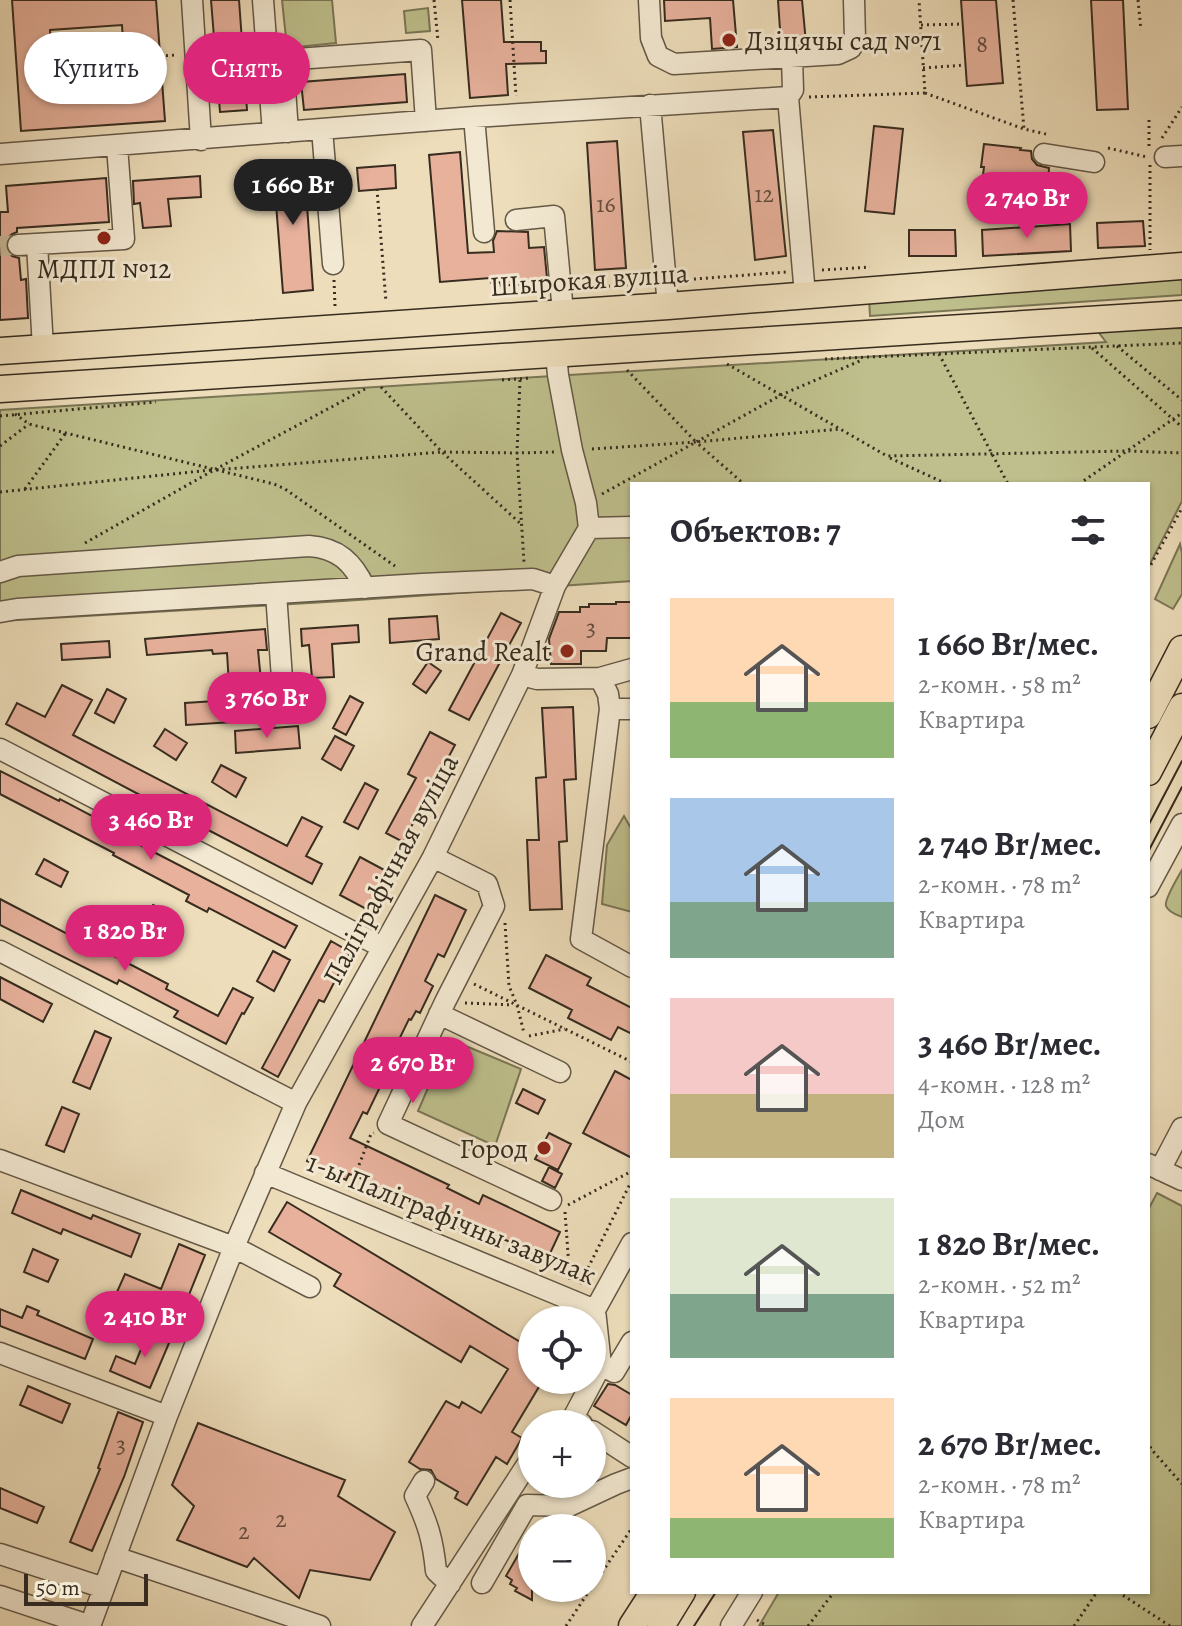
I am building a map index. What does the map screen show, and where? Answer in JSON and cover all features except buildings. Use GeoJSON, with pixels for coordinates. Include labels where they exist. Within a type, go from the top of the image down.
{"type":"FeatureCollection","features":[{"type":"Feature","properties":{"kind":"main road","name":"Шырокая вуліца"},"geometry":{"type":"LineString","coordinates":[[0,351],[668,306],[1182,266]]}},
{"type":"Feature","properties":{"kind":"main road"},"geometry":{"type":"LineString","coordinates":[[843,292],[846,335]]}},
{"type":"Feature","properties":{"kind":"main road"},"geometry":{"type":"LineString","coordinates":[[0,389],[1182,314]]}},
{"type":"Feature","properties":{"kind":"main road"},"geometry":{"type":"LineString","coordinates":[[1150,711],[1182,649]]}},
{"type":"Feature","properties":{"kind":"main road"},"geometry":{"type":"LineString","coordinates":[[1150,768],[1182,707]]}},
{"type":"Feature","properties":{"kind":"main road"},"geometry":{"type":"LineString","coordinates":[[632,1626],[653,1594]]}},
{"type":"Feature","properties":{"kind":"main road"},"geometry":{"type":"LineString","coordinates":[[661,1626],[681,1594]]}},
{"type":"Feature","properties":{"kind":"street"},"geometry":{"type":"LineString","coordinates":[[192,0],[201,140]]}},
{"type":"Feature","properties":{"kind":"street"},"geometry":{"type":"LineString","coordinates":[[263,0],[280,132]]}},
{"type":"Feature","properties":{"kind":"street"},"geometry":{"type":"LineString","coordinates":[[649,0],[651,38],[658,56],[674,64],[838,54],[851,48],[855,39],[854,0]]}},
{"type":"Feature","properties":{"kind":"street"},"geometry":{"type":"LineString","coordinates":[[280,132],[283,60],[421,50],[426,121]]}},
{"type":"Feature","properties":{"kind":"street"},"geometry":{"type":"LineString","coordinates":[[792,58],[793,90],[788,97],[805,295]]}},
{"type":"Feature","properties":{"kind":"street"},"geometry":{"type":"LineString","coordinates":[[0,154],[474,117],[788,97]]}},
{"type":"Feature","properties":{"kind":"street"},"geometry":{"type":"LineString","coordinates":[[650,105],[668,306]]}},
{"type":"Feature","properties":{"kind":"street"},"geometry":{"type":"LineString","coordinates":[[474,117],[484,232]]}},
{"type":"Feature","properties":{"kind":"street"},"geometry":{"type":"LineString","coordinates":[[322,129],[333,264]]}},
{"type":"Feature","properties":{"kind":"street"},"geometry":{"type":"LineString","coordinates":[[1048,145],[1100,155]]}},
{"type":"Feature","properties":{"kind":"street"},"geometry":{"type":"LineString","coordinates":[[43,348],[27,244],[124,239],[117,146]]}},
{"type":"Feature","properties":{"kind":"street"},"geometry":{"type":"LineString","coordinates":[[516,220],[554,216],[563,312]]}},
{"type":"Feature","properties":{"kind":"street"},"geometry":{"type":"LineString","coordinates":[[556,354],[589,528],[630,527]]}},
{"type":"Feature","properties":{"kind":"street","name":"Паліграфічная вуліца"},"geometry":{"type":"LineString","coordinates":[[90,1626],[167,1416],[234,1247],[296,1103],[433,857],[522,675],[555,586],[589,528]]}},
{"type":"Feature","properties":{"kind":"street"},"geometry":{"type":"LineString","coordinates":[[0,572],[18,566],[309,546],[330,549],[341,555],[358,573],[365,588]]}},
{"type":"Feature","properties":{"kind":"street"},"geometry":{"type":"LineString","coordinates":[[0,612],[422,584],[533,579],[555,586]]}},
{"type":"Feature","properties":{"kind":"street"},"geometry":{"type":"LineString","coordinates":[[248,695],[283,693],[276,593]]}},
{"type":"Feature","properties":{"kind":"street"},"geometry":{"type":"LineString","coordinates":[[522,675],[537,679],[600,678],[630,670]]}},
{"type":"Feature","properties":{"kind":"street"},"geometry":{"type":"LineString","coordinates":[[600,678],[608,694],[610,709],[581,939],[630,966]]}},
{"type":"Feature","properties":{"kind":"street"},"geometry":{"type":"LineString","coordinates":[[610,709],[630,709]]}},
{"type":"Feature","properties":{"kind":"street"},"geometry":{"type":"LineString","coordinates":[[0,749],[382,947]]}},
{"type":"Feature","properties":{"kind":"street"},"geometry":{"type":"LineString","coordinates":[[1150,883],[1182,824]]}},
{"type":"Feature","properties":{"kind":"street"},"geometry":{"type":"LineString","coordinates":[[433,857],[487,884],[494,906],[388,1124],[551,1200]]}},
{"type":"Feature","properties":{"kind":"street"},"geometry":{"type":"LineString","coordinates":[[0,951],[296,1103]]}},
{"type":"Feature","properties":{"kind":"street"},"geometry":{"type":"LineString","coordinates":[[442,1008],[560,1072]]}},
{"type":"Feature","properties":{"kind":"street"},"geometry":{"type":"LineString","coordinates":[[1182,1128],[1154,1167],[1182,1180]]}},
{"type":"Feature","properties":{"kind":"street"},"geometry":{"type":"LineString","coordinates":[[0,1160],[234,1247],[310,1287]]}},
{"type":"Feature","properties":{"kind":"street","name":"1-ы Паліграфічны завулак"},"geometry":{"type":"LineString","coordinates":[[265,1173],[586,1306]]}},
{"type":"Feature","properties":{"kind":"street","name":"1-ы Паліграфічны завулак"},"geometry":{"type":"LineString","coordinates":[[597,1306],[630,1247]]}},
{"type":"Feature","properties":{"kind":"street"},"geometry":{"type":"LineString","coordinates":[[606,1368],[614,1372],[630,1345]]}},
{"type":"Feature","properties":{"kind":"street"},"geometry":{"type":"LineString","coordinates":[[0,1353],[167,1416]]}},
{"type":"Feature","properties":{"kind":"street"},"geometry":{"type":"LineString","coordinates":[[606,1440],[630,1456]]}},
{"type":"Feature","properties":{"kind":"street"},"geometry":{"type":"LineString","coordinates":[[422,1626],[518,1479]]}},
{"type":"Feature","properties":{"kind":"street"},"geometry":{"type":"LineString","coordinates":[[482,1583],[527,1505],[569,1506],[630,1479]]}},
{"type":"Feature","properties":{"kind":"street"},"geometry":{"type":"LineString","coordinates":[[424,1481],[415,1496],[434,1543],[436,1571],[450,1584]]}},
{"type":"Feature","properties":{"kind":"street"},"geometry":{"type":"LineString","coordinates":[[0,1554],[104,1588]]}},
{"type":"Feature","properties":{"kind":"street"},"geometry":{"type":"LineString","coordinates":[[115,1557],[320,1626]]}},
{"type":"Feature","properties":{"kind":"street"},"geometry":{"type":"LineString","coordinates":[[731,1626],[751,1594]]}},
{"type":"Feature","properties":{"kind":"street"},"geometry":{"type":"LineString","coordinates":[[0,1596],[90,1626]]}},
{"type":"Feature","properties":{"kind":"path"},"geometry":{"type":"LineString","coordinates":[[510,0],[517,104]]}},
{"type":"Feature","properties":{"kind":"path"},"geometry":{"type":"LineString","coordinates":[[919,0],[925,93]]}},
{"type":"Feature","properties":{"kind":"path"},"geometry":{"type":"LineString","coordinates":[[1013,0],[1024,129]]}},
{"type":"Feature","properties":{"kind":"path"},"geometry":{"type":"LineString","coordinates":[[1138,0],[1141,30]]}},
{"type":"Feature","properties":{"kind":"path"},"geometry":{"type":"LineString","coordinates":[[921,25],[963,24]]}},
{"type":"Feature","properties":{"kind":"path"},"geometry":{"type":"LineString","coordinates":[[923,68],[966,65]]}},
{"type":"Feature","properties":{"kind":"path"},"geometry":{"type":"LineString","coordinates":[[788,97],[925,93],[1024,129],[1048,145]]}},
{"type":"Feature","properties":{"kind":"path"},"geometry":{"type":"LineString","coordinates":[[1150,251],[1165,157],[1182,107]]}},
{"type":"Feature","properties":{"kind":"path"},"geometry":{"type":"LineString","coordinates":[[1149,120],[1165,157]]}},
{"type":"Feature","properties":{"kind":"path"},"geometry":{"type":"LineString","coordinates":[[1100,155],[1165,157]]}},
{"type":"Feature","properties":{"kind":"path"},"geometry":{"type":"LineString","coordinates":[[377,189],[386,302]]}},
{"type":"Feature","properties":{"kind":"path"},"geometry":{"type":"LineString","coordinates":[[333,264],[335,306]]}},
{"type":"Feature","properties":{"kind":"path"},"geometry":{"type":"LineString","coordinates":[[1117,346],[1182,400]]}},
{"type":"Feature","properties":{"kind":"path"},"geometry":{"type":"LineString","coordinates":[[1092,348],[1182,427]]}},
{"type":"Feature","properties":{"kind":"path"},"geometry":{"type":"LineString","coordinates":[[939,354],[1007,482]]}},
{"type":"Feature","properties":{"kind":"path"},"geometry":{"type":"LineString","coordinates":[[586,503],[781,395],[865,359]]}},
{"type":"Feature","properties":{"kind":"path"},"geometry":{"type":"LineString","coordinates":[[722,361],[887,456],[943,482]]}},
{"type":"Feature","properties":{"kind":"path"},"geometry":{"type":"LineString","coordinates":[[624,367],[696,442],[742,482]]}},
{"type":"Feature","properties":{"kind":"path"},"geometry":{"type":"LineString","coordinates":[[520,380],[517,453],[521,524],[524,566],[533,579]]}},
{"type":"Feature","properties":{"kind":"path"},"geometry":{"type":"LineString","coordinates":[[82,545],[377,382],[442,452],[521,524]]}},
{"type":"Feature","properties":{"kind":"path"},"geometry":{"type":"LineString","coordinates":[[1082,482],[1182,413]]}},
{"type":"Feature","properties":{"kind":"path"},"geometry":{"type":"LineString","coordinates":[[15,414],[29,424],[274,484],[422,584]]}},
{"type":"Feature","properties":{"kind":"path"},"geometry":{"type":"LineString","coordinates":[[0,446],[29,424]]}},
{"type":"Feature","properties":{"kind":"path"},"geometry":{"type":"LineString","coordinates":[[0,492],[214,470],[442,452],[572,450],[840,429]]}},
{"type":"Feature","properties":{"kind":"path"},"geometry":{"type":"LineString","coordinates":[[25,489],[65,433]]}},
{"type":"Feature","properties":{"kind":"path"},"geometry":{"type":"LineString","coordinates":[[887,456],[1127,451],[1182,453]]}},
{"type":"Feature","properties":{"kind":"path"},"geometry":{"type":"LineString","coordinates":[[1150,566],[1182,508]]}},
{"type":"Feature","properties":{"kind":"path"},"geometry":{"type":"LineString","coordinates":[[494,906],[505,911],[509,986],[525,1037],[566,1029]]}},
{"type":"Feature","properties":{"kind":"path"},"geometry":{"type":"LineString","coordinates":[[458,976],[630,1061]]}},
{"type":"Feature","properties":{"kind":"path"},"geometry":{"type":"LineString","coordinates":[[442,1008],[517,1005]]}},
{"type":"Feature","properties":{"kind":"path"},"geometry":{"type":"LineString","coordinates":[[359,1165],[371,1134],[388,1124]]}},
{"type":"Feature","properties":{"kind":"path"},"geometry":{"type":"LineString","coordinates":[[572,1300],[565,1207],[630,1172]]}},
{"type":"Feature","properties":{"kind":"path"},"geometry":{"type":"LineString","coordinates":[[572,1300],[630,1184]]}},
{"type":"Feature","properties":{"kind":"path"},"geometry":{"type":"LineString","coordinates":[[1150,1446],[1182,1484]]}},
{"type":"Feature","properties":{"kind":"path"},"geometry":{"type":"LineString","coordinates":[[606,1567],[630,1531]]}},
{"type":"Feature","properties":{"kind":"path"},"geometry":{"type":"LineString","coordinates":[[808,1626],[832,1594]]}},
{"type":"Feature","properties":{"kind":"path"},"geometry":{"type":"LineString","coordinates":[[1074,1626],[1096,1594]]}},
{"type":"Feature","properties":{"kind":"path"},"geometry":{"type":"LineString","coordinates":[[1121,1594],[1170,1626]]}},
{"type":"Feature","properties":{"kind":"path"},"geometry":{"type":"LineString","coordinates":[[566,1626],[582,1602]]}},
{"type":"Feature","properties":{"kind":"path"},"geometry":{"type":"LineString","coordinates":[[756,1619],[767,1626]]}},
{"type":"Feature","properties":{"kind":"green space"},"geometry":{"type":"Polygon","coordinates":[[[282,0],[332,0],[336,43],[310,46],[310,32],[285,32],[282,0]]]}},
{"type":"Feature","properties":{"kind":"green space"},"geometry":{"type":"Polygon","coordinates":[[[428,8],[430,31],[406,33],[404,11],[428,8]]]}},
{"type":"Feature","properties":{"kind":"green space"},"geometry":{"type":"Polygon","coordinates":[[[1182,276],[1182,295],[870,316],[869,298],[1182,276]]]}},
{"type":"Feature","properties":{"kind":"green space"},"geometry":{"type":"Polygon","coordinates":[[[1182,328],[1182,501],[1150,564],[1150,482],[630,482],[630,581],[0,621],[0,410],[1106,342],[1096,329],[1182,328]]]}},
{"type":"Feature","properties":{"kind":"green space"},"geometry":{"type":"Polygon","coordinates":[[[1180,544],[1182,594],[1173,609],[1155,599],[1180,544]]]}},
{"type":"Feature","properties":{"kind":"green space"},"geometry":{"type":"Polygon","coordinates":[[[624,816],[630,826],[630,911],[602,904],[607,845],[624,816]]]}},
{"type":"Feature","properties":{"kind":"green space"},"geometry":{"type":"Polygon","coordinates":[[[1182,870],[1182,917],[1169,910],[1166,903],[1182,870]]]}},
{"type":"Feature","properties":{"kind":"green space"},"geometry":{"type":"Polygon","coordinates":[[[449,1039],[521,1069],[495,1146],[418,1111],[449,1039]]]}},
{"type":"Feature","properties":{"kind":"green space"},"geometry":{"type":"Polygon","coordinates":[[[1157,1193],[1182,1206],[1182,1626],[759,1626],[778,1594],[1150,1594],[1150,1206],[1157,1193]]]}},
{"type":"Feature","properties":{"kind":"tunnel"},"geometry":{"type":"LineString","coordinates":[[0,246],[18,245]]}},
{"type":"Feature","properties":{"kind":"tram line"},"geometry":{"type":"LineString","coordinates":[[1150,822],[1182,761]]}},
{"type":"Feature","properties":{"kind":"tram line"},"geometry":{"type":"LineString","coordinates":[[1150,848],[1182,787]]}},
{"type":"Feature","properties":{"kind":"tram line"},"geometry":{"type":"LineString","coordinates":[[694,1626],[715,1594]]}},
{"type":"Feature","properties":{"kind":"place","name":"Дзіцячы сад №71"},"geometry":{"type":"Point","coordinates":[729,40]}},
{"type":"Feature","properties":{"kind":"place","name":"МДПЛ №12"},"geometry":{"type":"Point","coordinates":[104,238]}},
{"type":"Feature","properties":{"kind":"place","name":"Grand Realt"},"geometry":{"type":"Point","coordinates":[567,651]}},
{"type":"Feature","properties":{"kind":"place","name":"Город"},"geometry":{"type":"Point","coordinates":[544,1148]}}]}
